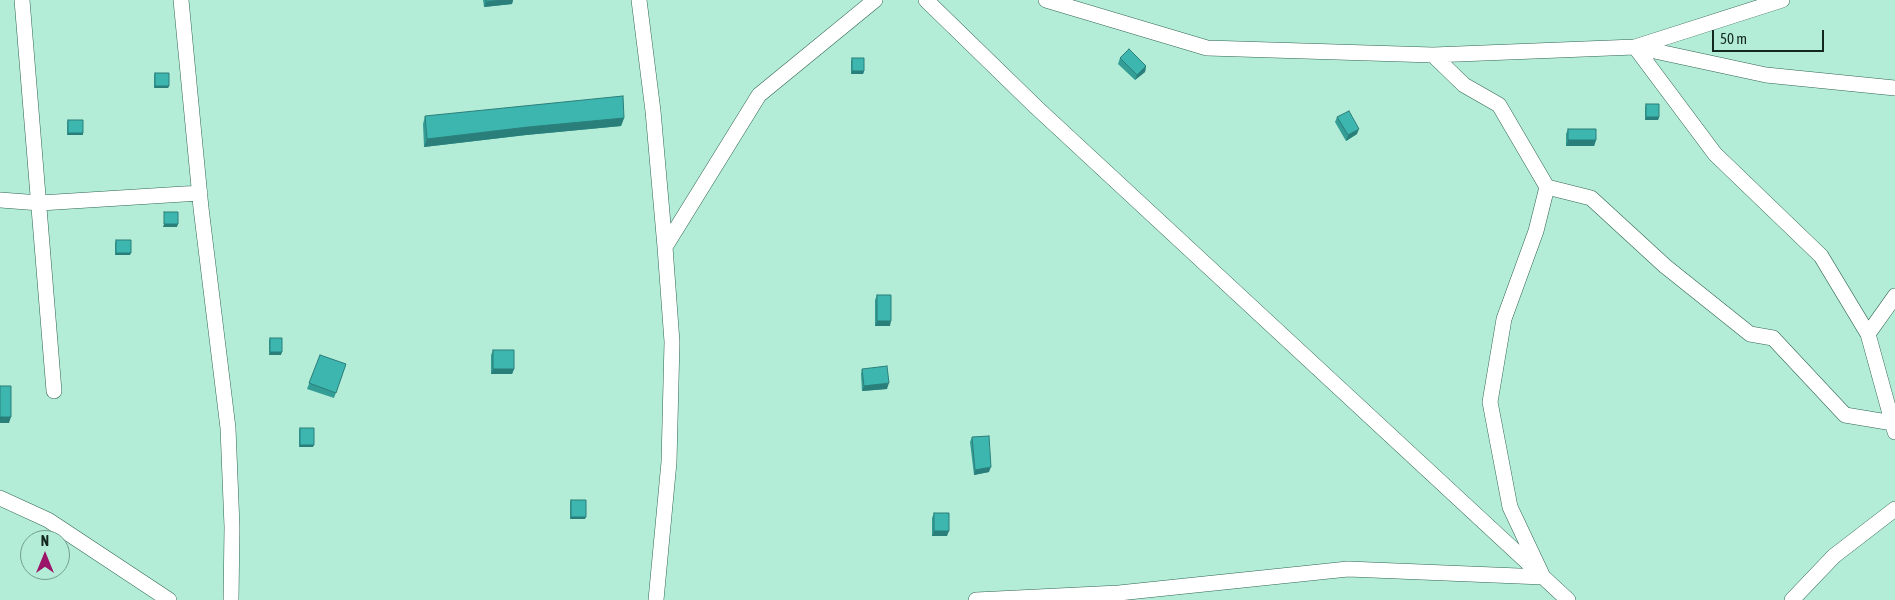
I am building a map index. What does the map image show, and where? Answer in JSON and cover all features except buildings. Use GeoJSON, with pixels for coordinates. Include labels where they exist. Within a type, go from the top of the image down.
{"type":"FeatureCollection","features":[{"type":"Feature","properties":{"kind":"street"},"geometry":{"type":"LineString","coordinates":[[22,0],[54,391]]}},
{"type":"Feature","properties":{"kind":"street"},"geometry":{"type":"LineString","coordinates":[[181,0],[200,193],[228,428],[232,527],[231,600]]}},
{"type":"Feature","properties":{"kind":"street"},"geometry":{"type":"LineString","coordinates":[[639,0],[653,111],[672,342],[668,462],[656,600]]}},
{"type":"Feature","properties":{"kind":"street"},"geometry":{"type":"LineString","coordinates":[[665,247],[759,95],[875,0]]}},
{"type":"Feature","properties":{"kind":"street"},"geometry":{"type":"LineString","coordinates":[[926,0],[1036,107],[1568,600]]}},
{"type":"Feature","properties":{"kind":"street"},"geometry":{"type":"LineString","coordinates":[[1046,0],[1208,48],[1433,55],[1634,47],[1766,75],[1895,88]]}},
{"type":"Feature","properties":{"kind":"street"},"geometry":{"type":"LineString","coordinates":[[1634,47],[1782,0]]}},
{"type":"Feature","properties":{"kind":"street"},"geometry":{"type":"LineString","coordinates":[[1634,47],[1715,154],[1821,256],[1868,334],[1894,428]]}},
{"type":"Feature","properties":{"kind":"street"},"geometry":{"type":"LineString","coordinates":[[1433,55],[1464,85],[1498,105],[1546,187],[1536,231],[1504,319],[1490,402],[1510,507],[1543,576]]}},
{"type":"Feature","properties":{"kind":"street"},"geometry":{"type":"LineString","coordinates":[[1546,187],[1591,198],[1665,266],[1750,334],[1773,338],[1845,415],[1894,428]]}},
{"type":"Feature","properties":{"kind":"street"},"geometry":{"type":"LineString","coordinates":[[0,200],[40,204],[200,193]]}},
{"type":"Feature","properties":{"kind":"street"},"geometry":{"type":"LineString","coordinates":[[1868,334],[1892,305]]}},
{"type":"Feature","properties":{"kind":"street"},"geometry":{"type":"LineString","coordinates":[[0,498],[48,520],[169,600]]}},
{"type":"Feature","properties":{"kind":"street"},"geometry":{"type":"LineString","coordinates":[[1792,600],[1834,556],[1895,509]]}},
{"type":"Feature","properties":{"kind":"street"},"geometry":{"type":"LineString","coordinates":[[976,600],[1119,593],[1348,569],[1543,576]]}}]}
